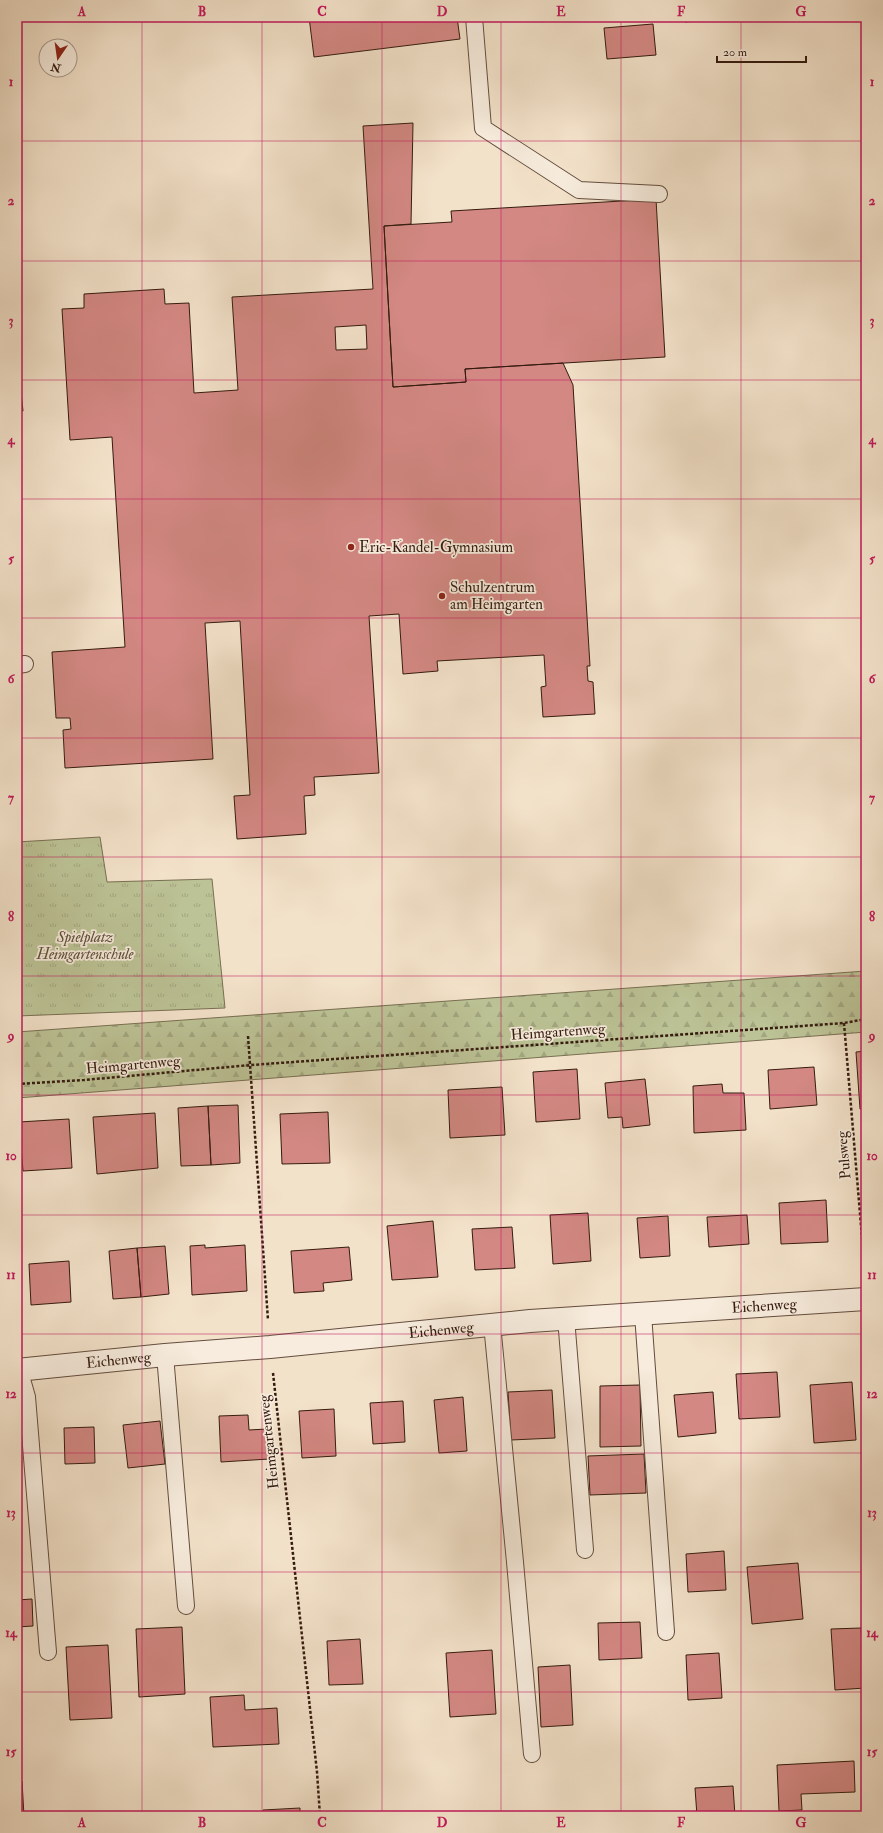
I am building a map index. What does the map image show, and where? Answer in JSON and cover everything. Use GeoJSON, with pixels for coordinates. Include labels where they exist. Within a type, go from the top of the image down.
{"type":"FeatureCollection","features":[{"type":"Feature","properties":{"kind":"street","name":"Eichenweg"},"geometry":{"type":"LineString","coordinates":[[18,1370],[164,1355],[270,1347],[492,1324],[866,1299]]}},
{"type":"Feature","properties":{"kind":"lane"},"geometry":{"type":"LineString","coordinates":[[474,17],[483,128],[579,190],[659,194]]}},
{"type":"Feature","properties":{"kind":"lane"},"geometry":{"type":"LineString","coordinates":[[642,1314],[666,1632]]}},
{"type":"Feature","properties":{"kind":"lane"},"geometry":{"type":"LineString","coordinates":[[566,1318],[585,1550]]}},
{"type":"Feature","properties":{"kind":"lane"},"geometry":{"type":"LineString","coordinates":[[492,1324],[532,1754]]}},
{"type":"Feature","properties":{"kind":"lane"},"geometry":{"type":"LineString","coordinates":[[164,1355],[186,1606]]}},
{"type":"Feature","properties":{"kind":"lane"},"geometry":{"type":"LineString","coordinates":[[18,1370],[27,1397],[48,1652]]}},
{"type":"Feature","properties":{"kind":"path","name":"Heimgartenweg"},"geometry":{"type":"LineString","coordinates":[[17,1084],[84,1080],[251,1065],[844,1023],[866,1020]]}},
{"type":"Feature","properties":{"kind":"path","name":"Pulsweg"},"geometry":{"type":"LineString","coordinates":[[844,1023],[865,1277]]}},
{"type":"Feature","properties":{"kind":"path"},"geometry":{"type":"LineString","coordinates":[[248,1036],[251,1065]]}},
{"type":"Feature","properties":{"kind":"path","name":"Heimgartenweg"},"geometry":{"type":"LineString","coordinates":[[251,1065],[270,1347],[317,1772],[320,1816]]}},
{"type":"Feature","properties":{"kind":"green space","name":"Spielplatz Heimgartenschule"},"geometry":{"type":"Polygon","coordinates":[[[100,837],[107,882],[212,879],[225,1008],[17,1016],[17,842],[100,837]]]}},
{"type":"Feature","properties":{"kind":"green space"},"geometry":{"type":"Polygon","coordinates":[[[866,971],[866,1032],[17,1098],[17,1032],[866,971]]]}},
{"type":"Feature","properties":{"kind":"building"},"geometry":{"type":"Polygon","coordinates":[[[309,17],[457,17],[460,39],[314,57],[309,17]]]}},
{"type":"Feature","properties":{"kind":"building"},"geometry":{"type":"Polygon","coordinates":[[[684,17],[734,17],[685,22],[684,17]]]}},
{"type":"Feature","properties":{"kind":"building"},"geometry":{"type":"Polygon","coordinates":[[[653,24],[656,55],[607,59],[604,28],[653,24]]]}},
{"type":"Feature","properties":{"kind":"building","name":"Eric-Kandel-Gymnasium"},"geometry":{"type":"Polygon","coordinates":[[[413,123],[411,224],[384,226],[393,387],[466,382],[465,369],[563,363],[573,385],[590,666],[587,666],[588,681],[593,682],[595,714],[543,717],[541,687],[546,686],[544,655],[437,661],[438,671],[403,674],[399,614],[369,616],[379,773],[314,777],[315,795],[304,796],[306,834],[237,839],[234,796],[250,795],[240,621],[205,623],[213,759],[65,768],[63,730],[71,729],[70,718],[56,718],[52,652],[125,647],[112,437],[70,440],[62,309],[84,308],[84,294],[164,289],[165,304],[189,303],[194,393],[238,390],[232,297],[373,289],[363,126],[413,123]],[[366,325],[335,327],[336,350],[367,349],[366,325]]]}},
{"type":"Feature","properties":{"kind":"building"},"geometry":{"type":"Polygon","coordinates":[[[656,199],[665,357],[465,369],[466,382],[393,387],[384,226],[452,222],[451,211],[656,199]]]}},
{"type":"Feature","properties":{"kind":"building"},"geometry":{"type":"Polygon","coordinates":[[[17,354],[23,411],[17,411],[17,354]]]}},
{"type":"Feature","properties":{"kind":"building"},"geometry":{"type":"Polygon","coordinates":[[[866,1051],[866,1108],[860,1109],[856,1052],[866,1051]]]}},
{"type":"Feature","properties":{"kind":"building"},"geometry":{"type":"Polygon","coordinates":[[[814,1067],[817,1105],[770,1109],[768,1070],[814,1067]]]}},
{"type":"Feature","properties":{"kind":"building"},"geometry":{"type":"Polygon","coordinates":[[[577,1069],[580,1119],[536,1122],[533,1072],[577,1069]]]}},
{"type":"Feature","properties":{"kind":"building"},"geometry":{"type":"Polygon","coordinates":[[[645,1079],[650,1125],[623,1128],[622,1117],[608,1118],[605,1083],[645,1079]]]}},
{"type":"Feature","properties":{"kind":"building"},"geometry":{"type":"Polygon","coordinates":[[[722,1084],[723,1093],[744,1093],[746,1130],[694,1133],[693,1086],[722,1084]]]}},
{"type":"Feature","properties":{"kind":"building"},"geometry":{"type":"Polygon","coordinates":[[[502,1087],[505,1135],[450,1138],[448,1090],[502,1087]]]}},
{"type":"Feature","properties":{"kind":"building"},"geometry":{"type":"Polygon","coordinates":[[[238,1105],[240,1163],[211,1165],[208,1106],[238,1105]]]}},
{"type":"Feature","properties":{"kind":"building"},"geometry":{"type":"Polygon","coordinates":[[[208,1106],[211,1165],[181,1166],[178,1108],[208,1106]]]}},
{"type":"Feature","properties":{"kind":"building"},"geometry":{"type":"Polygon","coordinates":[[[328,1112],[330,1163],[282,1164],[280,1114],[328,1112]]]}},
{"type":"Feature","properties":{"kind":"building"},"geometry":{"type":"Polygon","coordinates":[[[155,1113],[158,1168],[97,1174],[93,1117],[155,1113]]]}},
{"type":"Feature","properties":{"kind":"building"},"geometry":{"type":"Polygon","coordinates":[[[69,1119],[72,1168],[23,1171],[19,1122],[69,1119]]]}},
{"type":"Feature","properties":{"kind":"building"},"geometry":{"type":"Polygon","coordinates":[[[826,1200],[828,1242],[781,1244],[779,1203],[826,1200]]]}},
{"type":"Feature","properties":{"kind":"building"},"geometry":{"type":"Polygon","coordinates":[[[588,1213],[591,1261],[553,1264],[550,1215],[588,1213]]]}},
{"type":"Feature","properties":{"kind":"building"},"geometry":{"type":"Polygon","coordinates":[[[747,1215],[749,1244],[709,1247],[707,1217],[747,1215]]]}},
{"type":"Feature","properties":{"kind":"building"},"geometry":{"type":"Polygon","coordinates":[[[668,1216],[670,1256],[640,1258],[637,1218],[668,1216]]]}},
{"type":"Feature","properties":{"kind":"building"},"geometry":{"type":"Polygon","coordinates":[[[433,1221],[438,1277],[392,1280],[387,1226],[433,1221]]]}},
{"type":"Feature","properties":{"kind":"building"},"geometry":{"type":"Polygon","coordinates":[[[512,1227],[515,1268],[475,1270],[472,1229],[512,1227]]]}},
{"type":"Feature","properties":{"kind":"building"},"geometry":{"type":"Polygon","coordinates":[[[205,1245],[205,1248],[245,1245],[247,1291],[192,1295],[190,1246],[205,1245]]]}},
{"type":"Feature","properties":{"kind":"building"},"geometry":{"type":"Polygon","coordinates":[[[165,1246],[169,1294],[141,1297],[137,1248],[165,1246]]]}},
{"type":"Feature","properties":{"kind":"building"},"geometry":{"type":"Polygon","coordinates":[[[349,1247],[352,1280],[323,1283],[324,1291],[294,1293],[291,1251],[349,1247]]]}},
{"type":"Feature","properties":{"kind":"building"},"geometry":{"type":"Polygon","coordinates":[[[137,1248],[141,1297],[113,1299],[109,1251],[137,1248]]]}},
{"type":"Feature","properties":{"kind":"building"},"geometry":{"type":"Polygon","coordinates":[[[69,1261],[71,1302],[31,1305],[29,1264],[69,1261]]]}},
{"type":"Feature","properties":{"kind":"building"},"geometry":{"type":"Polygon","coordinates":[[[777,1372],[780,1417],[739,1419],[736,1374],[777,1372]]]}},
{"type":"Feature","properties":{"kind":"building"},"geometry":{"type":"Polygon","coordinates":[[[852,1382],[856,1440],[814,1443],[810,1385],[852,1382]]]}},
{"type":"Feature","properties":{"kind":"building"},"geometry":{"type":"Polygon","coordinates":[[[640,1385],[641,1446],[600,1447],[600,1386],[640,1385]]]}},
{"type":"Feature","properties":{"kind":"building"},"geometry":{"type":"Polygon","coordinates":[[[552,1390],[555,1438],[511,1440],[508,1392],[552,1390]]]}},
{"type":"Feature","properties":{"kind":"building"},"geometry":{"type":"Polygon","coordinates":[[[713,1392],[716,1433],[678,1437],[674,1395],[713,1392]]]}},
{"type":"Feature","properties":{"kind":"building"},"geometry":{"type":"Polygon","coordinates":[[[463,1397],[467,1451],[439,1453],[434,1400],[463,1397]]]}},
{"type":"Feature","properties":{"kind":"building"},"geometry":{"type":"Polygon","coordinates":[[[403,1401],[405,1442],[373,1444],[370,1403],[403,1401]]]}},
{"type":"Feature","properties":{"kind":"building"},"geometry":{"type":"Polygon","coordinates":[[[334,1409],[336,1456],[302,1458],[299,1411],[334,1409]]]}},
{"type":"Feature","properties":{"kind":"building"},"geometry":{"type":"Polygon","coordinates":[[[248,1415],[249,1430],[267,1429],[269,1459],[221,1462],[219,1416],[248,1415]]]}},
{"type":"Feature","properties":{"kind":"building"},"geometry":{"type":"Polygon","coordinates":[[[160,1421],[165,1464],[128,1468],[123,1425],[160,1421]]]}},
{"type":"Feature","properties":{"kind":"building"},"geometry":{"type":"Polygon","coordinates":[[[94,1427],[95,1463],[65,1464],[64,1428],[94,1427]]]}},
{"type":"Feature","properties":{"kind":"building"},"geometry":{"type":"Polygon","coordinates":[[[644,1454],[646,1493],[590,1495],[588,1456],[644,1454]]]}},
{"type":"Feature","properties":{"kind":"building"},"geometry":{"type":"Polygon","coordinates":[[[724,1551],[726,1590],[688,1592],[686,1554],[724,1551]]]}},
{"type":"Feature","properties":{"kind":"building"},"geometry":{"type":"Polygon","coordinates":[[[798,1563],[803,1619],[752,1624],[747,1567],[798,1563]]]}},
{"type":"Feature","properties":{"kind":"building"},"geometry":{"type":"Polygon","coordinates":[[[32,1599],[33,1626],[17,1627],[17,1600],[32,1599]]]}},
{"type":"Feature","properties":{"kind":"building"},"geometry":{"type":"Polygon","coordinates":[[[640,1622],[642,1658],[599,1660],[598,1623],[640,1622]]]}},
{"type":"Feature","properties":{"kind":"building"},"geometry":{"type":"Polygon","coordinates":[[[182,1627],[185,1694],[139,1697],[136,1629],[182,1627]]]}},
{"type":"Feature","properties":{"kind":"building"},"geometry":{"type":"Polygon","coordinates":[[[861,1628],[865,1688],[835,1690],[831,1629],[861,1628]]]}},
{"type":"Feature","properties":{"kind":"building"},"geometry":{"type":"Polygon","coordinates":[[[360,1639],[363,1684],[329,1685],[327,1641],[360,1639]]]}},
{"type":"Feature","properties":{"kind":"building"},"geometry":{"type":"Polygon","coordinates":[[[108,1645],[112,1718],[70,1720],[66,1647],[108,1645]]]}},
{"type":"Feature","properties":{"kind":"building"},"geometry":{"type":"Polygon","coordinates":[[[492,1650],[496,1714],[450,1717],[446,1653],[492,1650]]]}},
{"type":"Feature","properties":{"kind":"building"},"geometry":{"type":"Polygon","coordinates":[[[719,1653],[722,1698],[688,1700],[686,1655],[719,1653]]]}},
{"type":"Feature","properties":{"kind":"building"},"geometry":{"type":"Polygon","coordinates":[[[570,1665],[573,1725],[541,1727],[538,1667],[570,1665]]]}},
{"type":"Feature","properties":{"kind":"building"},"geometry":{"type":"Polygon","coordinates":[[[244,1695],[245,1710],[277,1708],[279,1744],[213,1747],[210,1697],[244,1695]]]}},
{"type":"Feature","properties":{"kind":"building"},"geometry":{"type":"Polygon","coordinates":[[[854,1761],[855,1792],[801,1794],[802,1810],[779,1811],[777,1765],[854,1761]]]}},
{"type":"Feature","properties":{"kind":"building"},"geometry":{"type":"Polygon","coordinates":[[[17,1781],[22,1781],[24,1816],[17,1816],[17,1781]]]}},
{"type":"Feature","properties":{"kind":"building"},"geometry":{"type":"Polygon","coordinates":[[[733,1786],[735,1816],[697,1816],[695,1788],[733,1786]]]}},
{"type":"Feature","properties":{"kind":"building"},"geometry":{"type":"Polygon","coordinates":[[[300,1808],[300,1816],[263,1816],[263,1810],[300,1808]]]}},
{"type":"Feature","properties":{"kind":"building"},"geometry":{"type":"Polygon","coordinates":[[[579,1813],[579,1816],[533,1816],[533,1815],[579,1813]]]}},
{"type":"Feature","properties":{"kind":"place","name":"Eric-Kandel-Gymnasium"},"geometry":{"type":"Point","coordinates":[351,547]}},
{"type":"Feature","properties":{"kind":"place","name":"Schulzentrum am Heimgarten"},"geometry":{"type":"Point","coordinates":[442,596]}}]}
